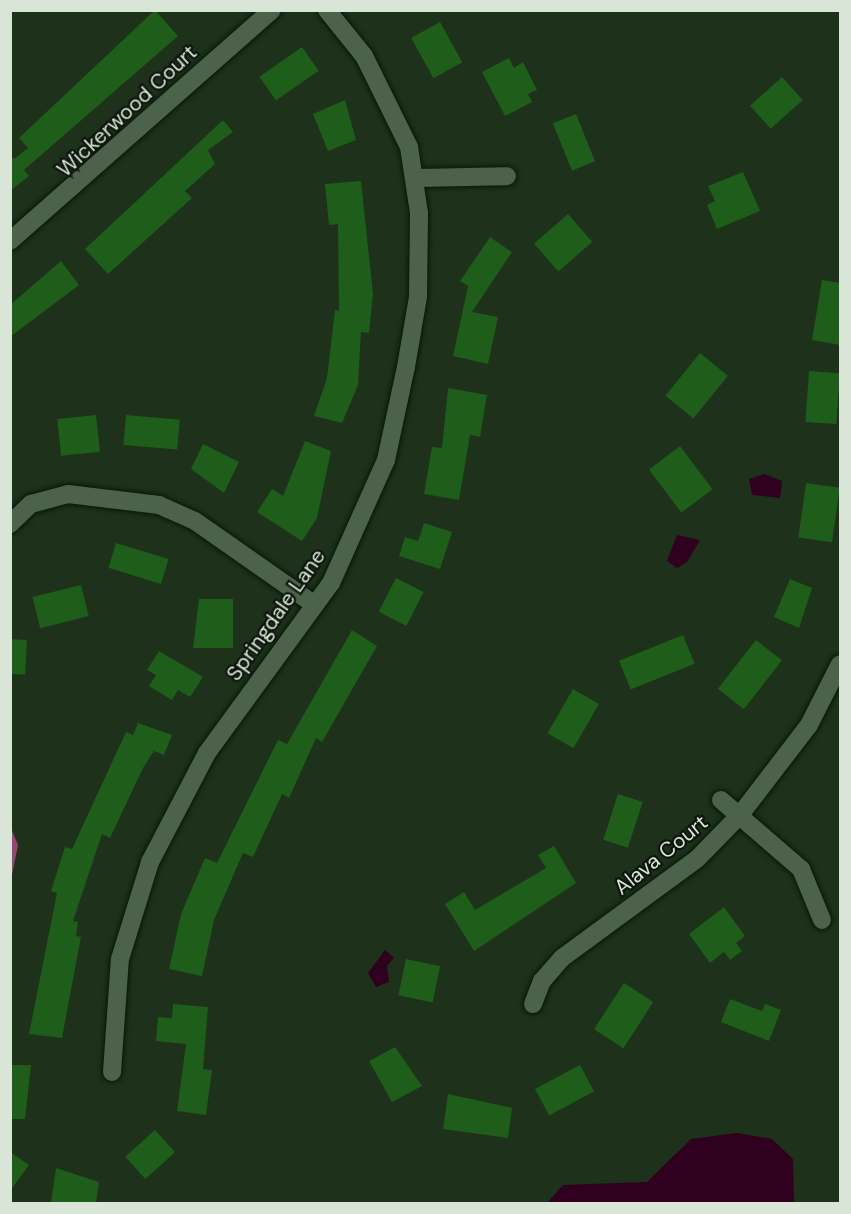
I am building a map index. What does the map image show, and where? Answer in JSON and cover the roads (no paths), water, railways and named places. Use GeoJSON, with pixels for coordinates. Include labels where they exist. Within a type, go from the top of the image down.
{"type":"FeatureCollection","features":[{"type":"Feature","properties":{"kind":"street","name":"Wickerwood Court"},"geometry":{"type":"LineString","coordinates":[[10,242],[272,10]]}},
{"type":"Feature","properties":{"kind":"street","name":"Springdale Lane"},"geometry":{"type":"LineString","coordinates":[[112,1072],[120,959],[150,862],[207,753],[315,605],[363,521],[386,460],[418,297],[415,178],[392,104],[364,56],[327,10]]}},
{"type":"Feature","properties":{"kind":"street"},"geometry":{"type":"LineString","coordinates":[[415,178],[507,176]]}},
{"type":"Feature","properties":{"kind":"street"},"geometry":{"type":"LineString","coordinates":[[10,524],[31,504],[68,494],[159,505],[195,521],[315,605]]}},
{"type":"Feature","properties":{"kind":"street","name":"Alava Court"},"geometry":{"type":"LineString","coordinates":[[532,1004],[542,981],[562,958],[697,859],[740,815],[809,725],[840,664]]}},
{"type":"Feature","properties":{"kind":"street"},"geometry":{"type":"LineString","coordinates":[[721,800],[801,870],[822,920]]}}]}
